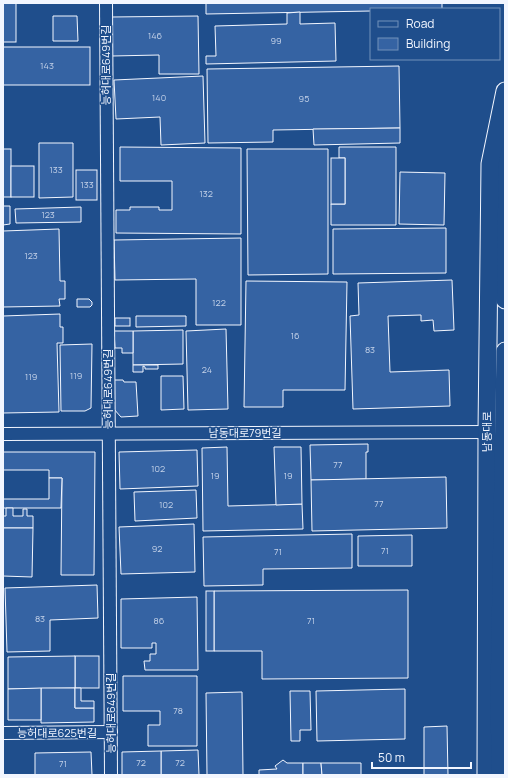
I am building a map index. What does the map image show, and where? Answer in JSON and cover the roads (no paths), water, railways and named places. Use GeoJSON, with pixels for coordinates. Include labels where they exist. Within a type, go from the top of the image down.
{"type":"FeatureCollection","features":[{"type":"Feature","properties":{"kind":"main road","name":"남동대로"},"geometry":{"type":"LineString","coordinates":[[486,775],[487,432],[490,164],[505,91]]}},
{"type":"Feature","properties":{"kind":"main road"},"geometry":{"type":"LineString","coordinates":[[505,136],[503,164],[505,300]]}},
{"type":"Feature","properties":{"kind":"main road"},"geometry":{"type":"LineString","coordinates":[[500,769],[499,692],[505,351]]}},
{"type":"Feature","properties":{"kind":"street","name":"능허대로649번길"},"geometry":{"type":"LineString","coordinates":[[106,3],[111,775]]}},
{"type":"Feature","properties":{"kind":"street","name":"남동대로79번길"},"geometry":{"type":"LineString","coordinates":[[3,434],[487,432]]}},
{"type":"Feature","properties":{"kind":"street","name":"능허대로625번길"},"geometry":{"type":"LineString","coordinates":[[3,733],[111,732]]}}]}
